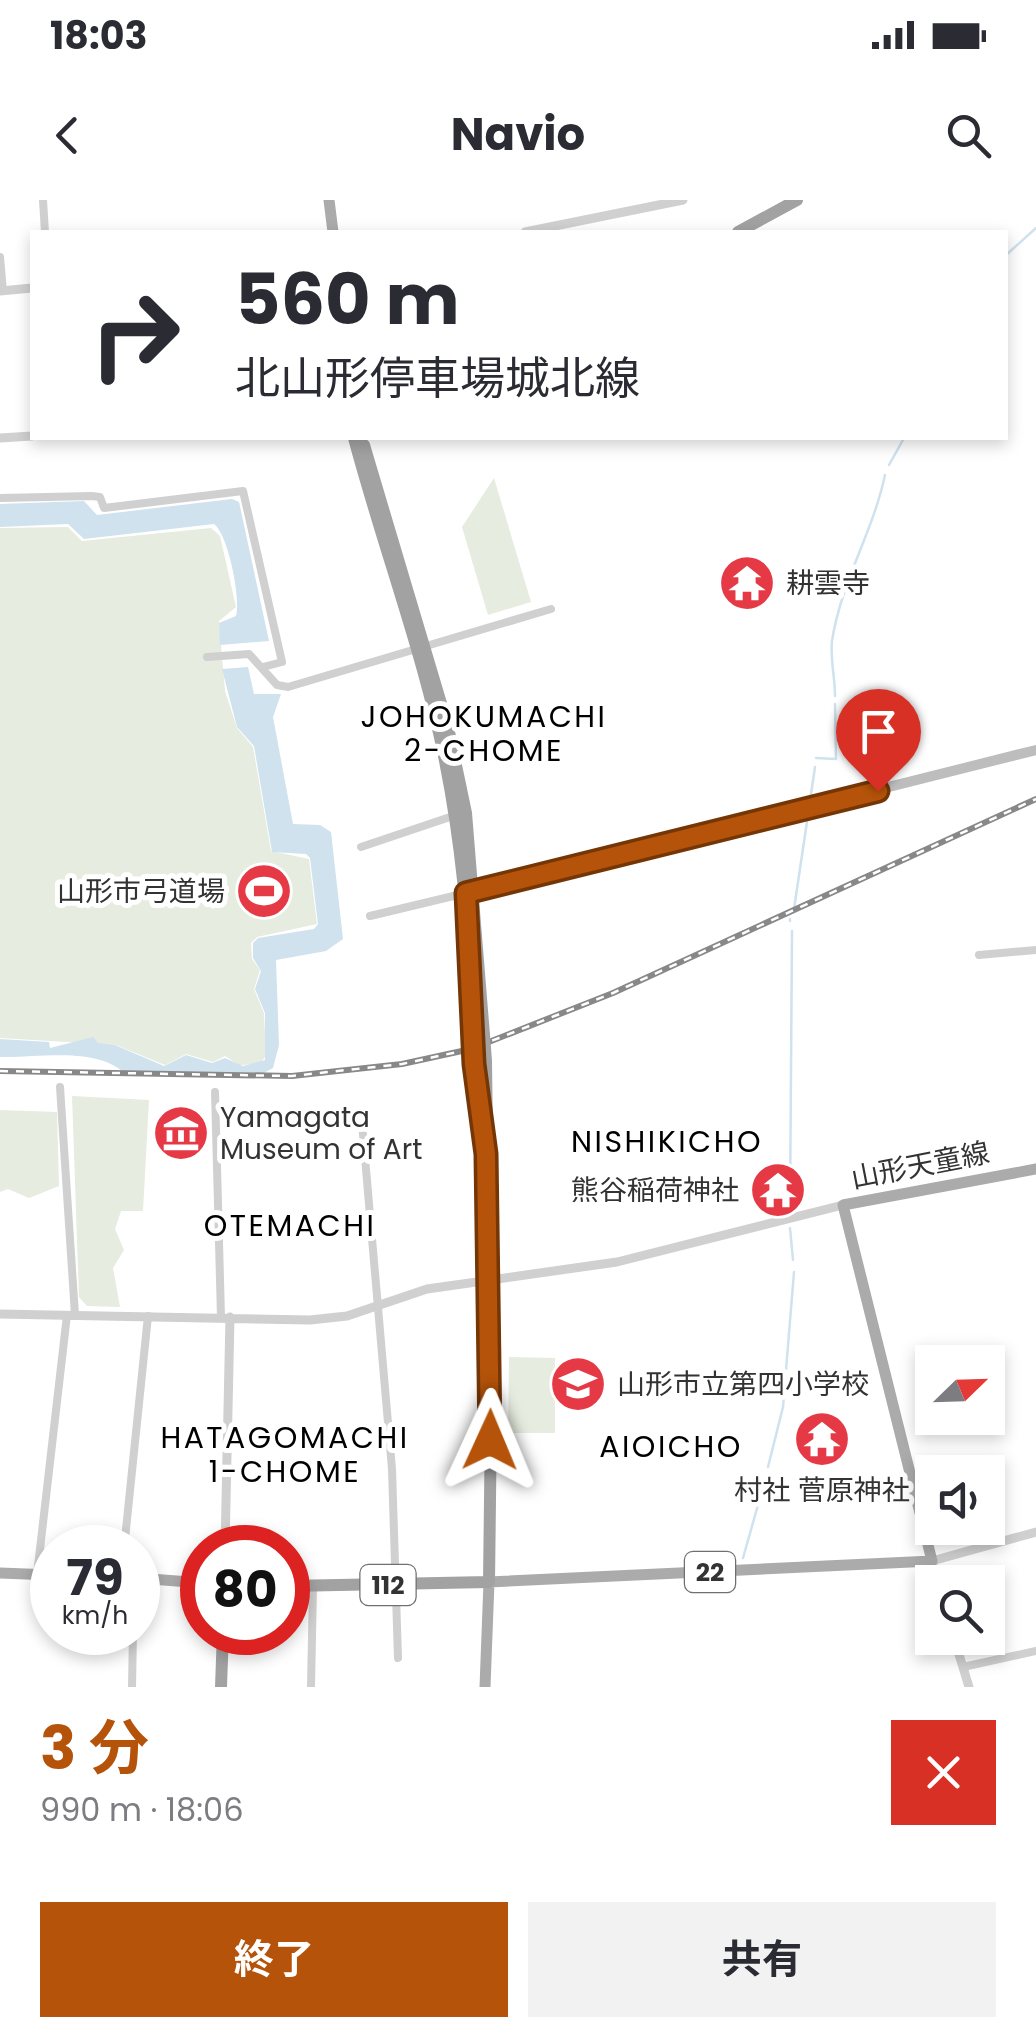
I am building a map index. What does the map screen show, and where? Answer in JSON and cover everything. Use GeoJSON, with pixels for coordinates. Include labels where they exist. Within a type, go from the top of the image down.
{"type":"FeatureCollection","features":[{"type":"Feature","properties":{"kind":"highway"},"geometry":{"type":"LineString","coordinates":[[742,230],[797,200]]}},
{"type":"Feature","properties":{"kind":"highway"},"geometry":{"type":"LineString","coordinates":[[359,440],[466,812],[490,1282],[488,1582]]}},
{"type":"Feature","properties":{"kind":"highway"},"geometry":{"type":"LineString","coordinates":[[420,646],[470,892]]}},
{"type":"Feature","properties":{"kind":"highway","name":"112"},"geometry":{"type":"LineString","coordinates":[[313,1586],[488,1582]]}},
{"type":"Feature","properties":{"kind":"highway"},"geometry":{"type":"LineString","coordinates":[[221,1687],[222,1655]]}},
{"type":"Feature","properties":{"kind":"main road"},"geometry":{"type":"LineString","coordinates":[[332,200],[336,230]]}},
{"type":"Feature","properties":{"kind":"main road"},"geometry":{"type":"LineString","coordinates":[[470,892],[1036,750]]}},
{"type":"Feature","properties":{"kind":"main road","name":"山形天童線"},"geometry":{"type":"LineString","coordinates":[[932,1560],[843,1205],[1036,1168]]}},
{"type":"Feature","properties":{"kind":"main road","name":"22"},"geometry":{"type":"LineString","coordinates":[[488,1582],[932,1560]]}},
{"type":"Feature","properties":{"kind":"main road"},"geometry":{"type":"LineString","coordinates":[[0,1573],[30,1574]]}},
{"type":"Feature","properties":{"kind":"main road"},"geometry":{"type":"LineString","coordinates":[[485,1687],[488,1582]]}},
{"type":"Feature","properties":{"kind":"street"},"geometry":{"type":"LineString","coordinates":[[43,200],[45,230]]}},
{"type":"Feature","properties":{"kind":"street"},"geometry":{"type":"LineString","coordinates":[[534,230],[683,200]]}},
{"type":"Feature","properties":{"kind":"street"},"geometry":{"type":"LineString","coordinates":[[0,257],[1,291],[30,288]]}},
{"type":"Feature","properties":{"kind":"street"},"geometry":{"type":"LineString","coordinates":[[0,438],[30,436]]}},
{"type":"Feature","properties":{"kind":"street"},"geometry":{"type":"LineString","coordinates":[[0,498],[92,496],[100,498],[104,508],[243,492],[282,662],[263,667]]}},
{"type":"Feature","properties":{"kind":"street"},"geometry":{"type":"LineString","coordinates":[[207,657],[249,654],[278,685],[288,687],[551,608]]}},
{"type":"Feature","properties":{"kind":"street"},"geometry":{"type":"LineString","coordinates":[[361,847],[456,815]]}},
{"type":"Feature","properties":{"kind":"street"},"geometry":{"type":"LineString","coordinates":[[370,916],[470,892]]}},
{"type":"Feature","properties":{"kind":"street"},"geometry":{"type":"LineString","coordinates":[[980,955],[1036,950]]}},
{"type":"Feature","properties":{"kind":"street"},"geometry":{"type":"LineString","coordinates":[[44,1525],[71,1315],[60,1087]]}},
{"type":"Feature","properties":{"kind":"street"},"geometry":{"type":"LineString","coordinates":[[214,1092],[225,1317],[224,1525]]}},
{"type":"Feature","properties":{"kind":"street"},"geometry":{"type":"LineString","coordinates":[[362,1123],[392,1470],[398,1658]]}},
{"type":"Feature","properties":{"kind":"street"},"geometry":{"type":"LineString","coordinates":[[0,1314],[329,1318],[428,1289],[617,1262],[843,1205]]}},
{"type":"Feature","properties":{"kind":"street"},"geometry":{"type":"LineString","coordinates":[[126,1525],[148,1316]]}},
{"type":"Feature","properties":{"kind":"street"},"geometry":{"type":"LineString","coordinates":[[933,1565],[932,1560],[1036,1532]]}},
{"type":"Feature","properties":{"kind":"street"},"geometry":{"type":"LineString","coordinates":[[312,1687],[313,1586]]}},
{"type":"Feature","properties":{"kind":"street"},"geometry":{"type":"LineString","coordinates":[[963,1667],[1036,1651]]}},
{"type":"Feature","properties":{"kind":"street"},"geometry":{"type":"LineString","coordinates":[[132,1687],[133,1655]]}},
{"type":"Feature","properties":{"kind":"street"},"geometry":{"type":"LineString","coordinates":[[959,1655],[969,1687]]}},
{"type":"Feature","properties":{"kind":"shaded area"},"geometry":{"type":"Polygon","coordinates":[[[494,478],[531,602],[488,615],[462,527],[494,478]]]}},
{"type":"Feature","properties":{"kind":"shaded area"},"geometry":{"type":"Polygon","coordinates":[[[68,527],[82,541],[211,528],[220,536],[236,607],[219,621],[225,691],[237,728],[253,747],[271,851],[309,859],[317,924],[257,937],[251,943],[252,959],[260,970],[254,989],[264,1013],[266,1056],[259,1064],[239,1065],[225,1056],[213,1062],[186,1054],[165,1065],[116,1045],[0,1038],[0,528],[68,527]]]}},
{"type":"Feature","properties":{"kind":"shaded area"},"geometry":{"type":"Polygon","coordinates":[[[72,1096],[149,1100],[143,1211],[121,1211],[115,1229],[124,1250],[113,1268],[120,1307],[87,1306],[79,1297],[72,1096]]]}},
{"type":"Feature","properties":{"kind":"shaded area"},"geometry":{"type":"Polygon","coordinates":[[[0,1110],[57,1112],[59,1186],[29,1198],[8,1189],[0,1192],[0,1110]]]}},
{"type":"Feature","properties":{"kind":"shaded area"},"geometry":{"type":"Polygon","coordinates":[[[509,1357],[555,1358],[555,1433],[508,1433],[509,1357]]]}},
{"type":"Feature","properties":{"kind":"water"},"geometry":{"type":"Polygon","coordinates":[[[232,499],[239,502],[269,641],[220,645],[219,623],[236,616],[237,596],[228,553],[214,524],[84,539],[68,524],[0,527],[0,504],[84,501],[97,515],[232,499]]]}},
{"type":"Feature","properties":{"kind":"water"},"geometry":{"type":"Polygon","coordinates":[[[248,667],[254,694],[281,694],[273,717],[293,824],[320,825],[331,832],[343,939],[326,951],[276,960],[279,1045],[273,1068],[262,1074],[122,1071],[80,1056],[0,1057],[0,1039],[49,1042],[50,1048],[93,1037],[98,1043],[115,1045],[164,1066],[186,1055],[212,1063],[225,1058],[243,1066],[265,1060],[265,1013],[255,989],[261,971],[253,958],[253,943],[258,938],[314,929],[318,924],[310,858],[306,854],[272,852],[254,746],[237,727],[222,669],[248,667]]]}},
{"type":"Feature","properties":{"kind":"waterway"},"geometry":{"type":"LineString","coordinates":[[1008,253],[1036,228]]}},
{"type":"Feature","properties":{"kind":"waterway"},"geometry":{"type":"LineString","coordinates":[[889,465],[903,440]]}},
{"type":"Feature","properties":{"kind":"waterway"},"geometry":{"type":"LineString","coordinates":[[835,696],[832,647],[836,619],[885,475]]}},
{"type":"Feature","properties":{"kind":"waterway"},"geometry":{"type":"LineString","coordinates":[[816,758],[836,759],[835,704]]}},
{"type":"Feature","properties":{"kind":"waterway"},"geometry":{"type":"LineString","coordinates":[[810,801],[815,767]]}},
{"type":"Feature","properties":{"kind":"waterway"},"geometry":{"type":"LineString","coordinates":[[794,909],[808,815]]}},
{"type":"Feature","properties":{"kind":"waterway"},"geometry":{"type":"LineString","coordinates":[[790,1208],[792,931]]}},
{"type":"Feature","properties":{"kind":"waterway"},"geometry":{"type":"LineString","coordinates":[[790,1228],[793,1260]]}},
{"type":"Feature","properties":{"kind":"waterway"},"geometry":{"type":"LineString","coordinates":[[768,1467],[783,1407],[794,1272]]}},
{"type":"Feature","properties":{"kind":"waterway"},"geometry":{"type":"LineString","coordinates":[[743,1558],[767,1473]]}},
{"type":"Feature","properties":{"kind":"railway"},"geometry":{"type":"LineString","coordinates":[[0,1071],[292,1076],[402,1064],[471,1049],[613,993],[1036,799]]}},
{"type":"Feature","properties":{"kind":"place","name":"耕雲寺"},"geometry":{"type":"Point","coordinates":[747,583]}},
{"type":"Feature","properties":{"kind":"place","name":"山形市弓道場"},"geometry":{"type":"Point","coordinates":[264,891]}},
{"type":"Feature","properties":{"kind":"place","name":"Yamagata Museum of Art"},"geometry":{"type":"Point","coordinates":[181,1133]}},
{"type":"Feature","properties":{"kind":"place","name":"熊谷稲荷神社"},"geometry":{"type":"Point","coordinates":[778,1190]}},
{"type":"Feature","properties":{"kind":"place","name":"山形市立第四小学校"},"geometry":{"type":"Point","coordinates":[578,1384]}},
{"type":"Feature","properties":{"kind":"place","name":"村社 菅原神社"},"geometry":{"type":"Point","coordinates":[822,1439]}},
{"type":"Feature","properties":{"kind":"district","name":"JOHOKUMACHI 2-CHOME"},"geometry":{"type":"Point","coordinates":[484,734]}},
{"type":"Feature","properties":{"kind":"district","name":"NISHIKICHO"},"geometry":{"type":"Point","coordinates":[667,1142]}},
{"type":"Feature","properties":{"kind":"district","name":"OTEMACHI"},"geometry":{"type":"Point","coordinates":[290,1226]}},
{"type":"Feature","properties":{"kind":"district","name":"AIOICHO"},"geometry":{"type":"Point","coordinates":[671,1447]}},
{"type":"Feature","properties":{"kind":"district","name":"HATAGOMACHI 1-CHOME"},"geometry":{"type":"Point","coordinates":[285,1455]}},
{"type":"Feature","properties":{"kind":"route"},"geometry":{"type":"LineString","coordinates":[[490,1440],[492,1336],[486,1154],[474,1064],[466,893],[878,791]]}}]}
